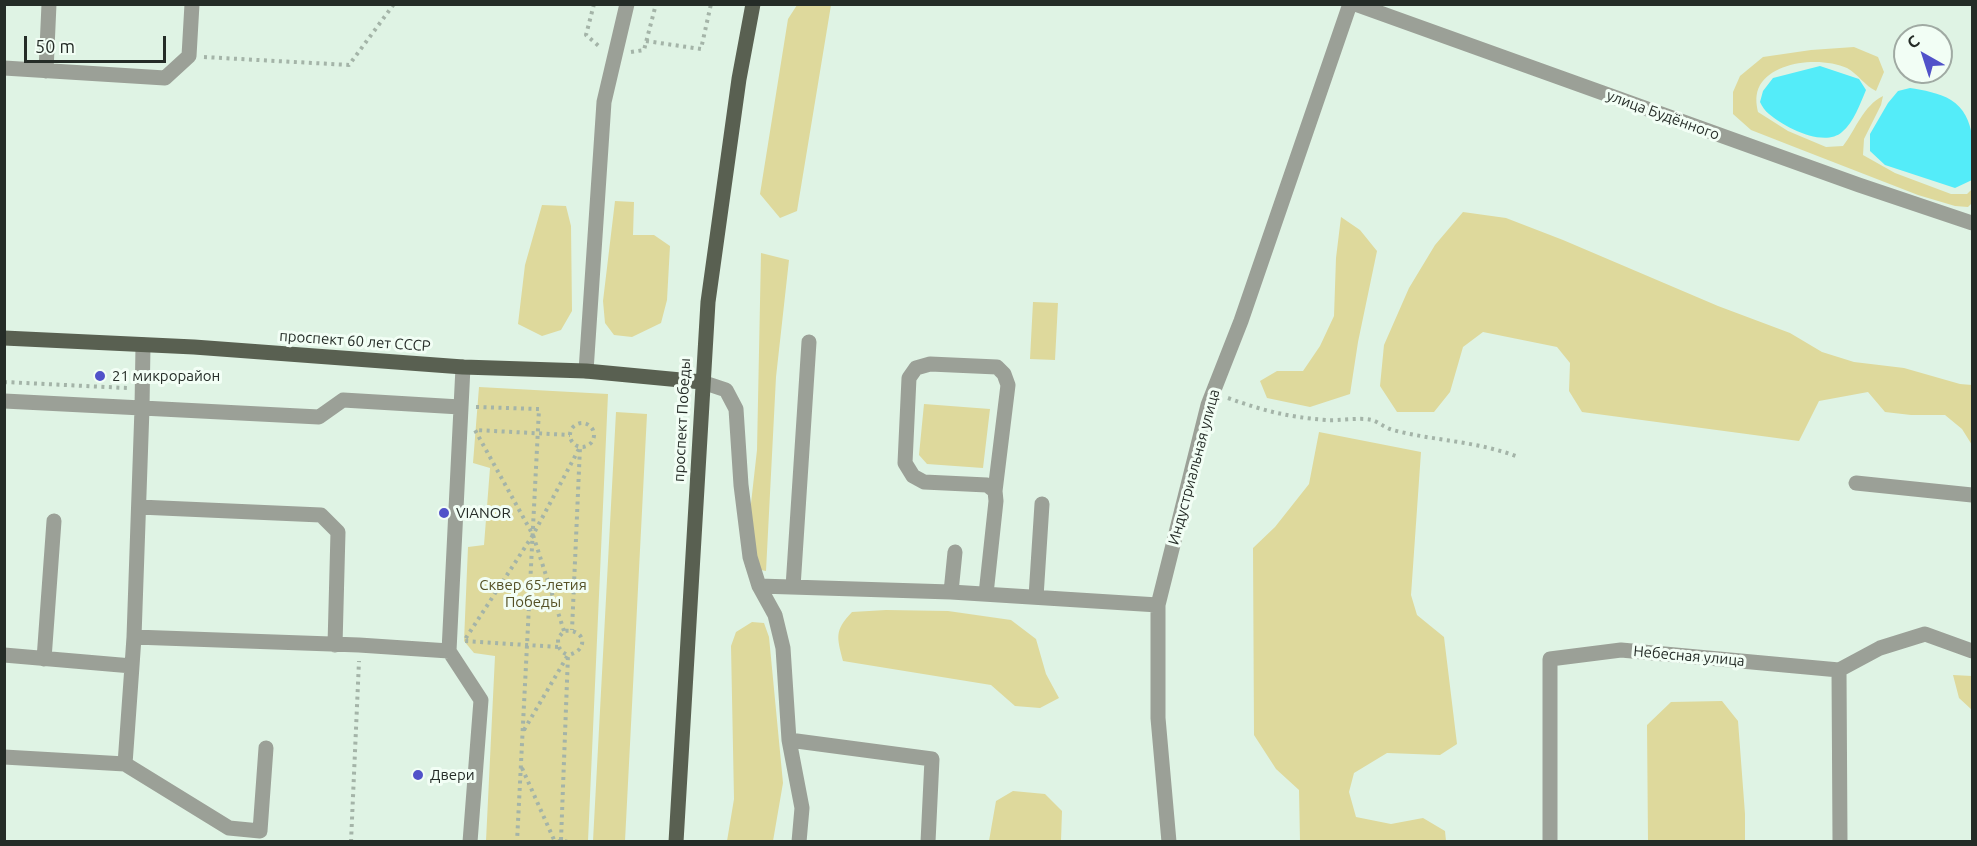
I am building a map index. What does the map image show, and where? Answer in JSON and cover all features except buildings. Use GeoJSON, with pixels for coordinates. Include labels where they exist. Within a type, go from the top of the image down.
{"type":"FeatureCollection","features":[{"type":"Feature","properties":{"kind":"main road","name":"проспект Победы"},"geometry":{"type":"LineString","coordinates":[[676,842],[708,302],[739,79],[753,4]]}},
{"type":"Feature","properties":{"kind":"main road","name":"проспект 60 лет СССР"},"geometry":{"type":"LineString","coordinates":[[4,338],[463,367],[586,371],[702,382]]}},
{"type":"Feature","properties":{"kind":"street"},"geometry":{"type":"LineString","coordinates":[[46,71],[49,4]]}},
{"type":"Feature","properties":{"kind":"street"},"geometry":{"type":"LineString","coordinates":[[4,68],[165,78],[189,56],[192,4]]}},
{"type":"Feature","properties":{"kind":"street"},"geometry":{"type":"LineString","coordinates":[[586,371],[604,102],[610,52],[627,4]]}},
{"type":"Feature","properties":{"kind":"street","name":"Индустриальная улица"},"geometry":{"type":"LineString","coordinates":[[1169,842],[1158,718],[1158,605],[1208,405],[1241,321],[1350,4]]}},
{"type":"Feature","properties":{"kind":"street","name":"улица Будённого"},"geometry":{"type":"LineString","coordinates":[[1355,4],[1848,181],[1972,223]]}},
{"type":"Feature","properties":{"kind":"street"},"geometry":{"type":"LineString","coordinates":[[793,587],[808,342]]}},
{"type":"Feature","properties":{"kind":"street"},"geometry":{"type":"LineString","coordinates":[[125,764],[134,637],[143,345]]}},
{"type":"Feature","properties":{"kind":"street"},"geometry":{"type":"LineString","coordinates":[[986,594],[996,501],[995,491],[1008,386],[1004,374],[997,367],[930,364],[916,368],[909,378],[905,463],[913,476],[924,482],[987,485],[995,491]]}},
{"type":"Feature","properties":{"kind":"street"},"geometry":{"type":"LineString","coordinates":[[463,367],[449,651],[481,700],[470,842]]}},
{"type":"Feature","properties":{"kind":"street"},"geometry":{"type":"LineString","coordinates":[[702,382],[726,390],[736,409],[741,485],[749,547],[759,586],[775,615],[783,648],[789,740],[801,808],[799,842]]}},
{"type":"Feature","properties":{"kind":"street"},"geometry":{"type":"LineString","coordinates":[[4,401],[320,417],[343,400],[460,407]]}},
{"type":"Feature","properties":{"kind":"street"},"geometry":{"type":"LineString","coordinates":[[1856,483],[1972,495]]}},
{"type":"Feature","properties":{"kind":"street"},"geometry":{"type":"LineString","coordinates":[[1036,597],[1042,504]]}},
{"type":"Feature","properties":{"kind":"street"},"geometry":{"type":"LineString","coordinates":[[139,507],[321,515],[338,532],[335,645]]}},
{"type":"Feature","properties":{"kind":"street"},"geometry":{"type":"LineString","coordinates":[[44,658],[54,521]]}},
{"type":"Feature","properties":{"kind":"street"},"geometry":{"type":"LineString","coordinates":[[951,592],[955,552]]}},
{"type":"Feature","properties":{"kind":"street"},"geometry":{"type":"LineString","coordinates":[[759,586],[951,592],[1158,605]]}},
{"type":"Feature","properties":{"kind":"street"},"geometry":{"type":"LineString","coordinates":[[1840,842],[1839,670],[1880,648],[1925,634],[1972,651]]}},
{"type":"Feature","properties":{"kind":"street"},"geometry":{"type":"LineString","coordinates":[[134,637],[359,645],[449,651]]}},
{"type":"Feature","properties":{"kind":"street","name":"Небесная улица"},"geometry":{"type":"LineString","coordinates":[[1550,842],[1550,658],[1621,650],[1839,670]]}},
{"type":"Feature","properties":{"kind":"street"},"geometry":{"type":"LineString","coordinates":[[4,656],[132,666]]}},
{"type":"Feature","properties":{"kind":"street"},"geometry":{"type":"LineString","coordinates":[[789,740],[932,759],[928,842]]}},
{"type":"Feature","properties":{"kind":"street"},"geometry":{"type":"LineString","coordinates":[[4,757],[125,764],[228,828],[247,836],[260,831],[266,748]]}},
{"type":"Feature","properties":{"kind":"path"},"geometry":{"type":"LineString","coordinates":[[189,56],[349,65],[394,4]]}},
{"type":"Feature","properties":{"kind":"path"},"geometry":{"type":"LineString","coordinates":[[594,4],[586,35],[610,52],[644,50],[656,4]]}},
{"type":"Feature","properties":{"kind":"path"},"geometry":{"type":"LineString","coordinates":[[646,41],[701,49],[711,4]]}},
{"type":"Feature","properties":{"kind":"path"},"geometry":{"type":"LineString","coordinates":[[4,382],[143,388]]}},
{"type":"Feature","properties":{"kind":"path"},"geometry":{"type":"LineString","coordinates":[[1213,392],[1255,408],[1288,417],[1371,420],[1390,429],[1434,439],[1496,448],[1518,457]]}},
{"type":"Feature","properties":{"kind":"path"},"geometry":{"type":"LineString","coordinates":[[460,407],[539,409],[517,842]]}},
{"type":"Feature","properties":{"kind":"path"},"geometry":{"type":"LineString","coordinates":[[580,423],[588,424],[594,431],[594,439],[588,445],[580,447],[573,443],[570,435],[573,427],[580,423]]}},
{"type":"Feature","properties":{"kind":"path"},"geometry":{"type":"LineString","coordinates":[[564,631],[533,535],[476,430],[570,435]]}},
{"type":"Feature","properties":{"kind":"path"},"geometry":{"type":"LineString","coordinates":[[558,647],[464,640],[533,535],[580,447]]}},
{"type":"Feature","properties":{"kind":"path"},"geometry":{"type":"LineString","coordinates":[[572,630],[580,447]]}},
{"type":"Feature","properties":{"kind":"path"},"geometry":{"type":"LineString","coordinates":[[572,630],[579,634],[582,641],[581,648],[575,654],[568,655],[558,647],[558,638],[564,631],[572,630]]}},
{"type":"Feature","properties":{"kind":"path"},"geometry":{"type":"LineString","coordinates":[[351,842],[359,645]]}},
{"type":"Feature","properties":{"kind":"path"},"geometry":{"type":"LineString","coordinates":[[523,732],[568,655]]}},
{"type":"Feature","properties":{"kind":"path"},"geometry":{"type":"LineString","coordinates":[[558,841],[568,655]]}},
{"type":"Feature","properties":{"kind":"path"},"geometry":{"type":"LineString","coordinates":[[521,767],[558,841]]}},
{"type":"Feature","properties":{"kind":"path"},"geometry":{"type":"LineString","coordinates":[[558,841],[568,842]]}},
{"type":"Feature","properties":{"kind":"green space"},"geometry":{"type":"Polygon","coordinates":[[[797,5],[831,5],[797,211],[780,218],[760,194],[788,19],[797,5]]]}},
{"type":"Feature","properties":{"kind":"green space"},"geometry":{"type":"Polygon","coordinates":[[[1854,47],[1878,57],[1884,72],[1876,91],[1847,68],[1825,62],[1800,63],[1777,70],[1760,85],[1756,102],[1758,112],[1788,131],[1826,147],[1843,146],[1865,112],[1883,96],[1881,105],[1864,139],[1863,155],[1895,173],[1951,194],[1967,194],[1972,189],[1972,203],[1968,207],[1955,206],[1918,195],[1751,130],[1733,114],[1733,92],[1740,76],[1763,57],[1854,47]]]}},
{"type":"Feature","properties":{"kind":"green space"},"geometry":{"type":"Polygon","coordinates":[[[615,201],[634,202],[633,235],[654,235],[670,246],[667,300],[661,323],[632,337],[614,335],[605,323],[603,301],[615,201]]]}},
{"type":"Feature","properties":{"kind":"green space"},"geometry":{"type":"Polygon","coordinates":[[[542,205],[566,206],[571,226],[572,311],[561,330],[542,336],[518,324],[525,265],[542,205]]]}},
{"type":"Feature","properties":{"kind":"green space"},"geometry":{"type":"Polygon","coordinates":[[[1463,212],[1506,218],[1563,240],[1718,306],[1790,333],[1822,352],[1854,362],[1904,368],[1960,384],[1972,385],[1972,445],[1962,429],[1945,415],[1885,412],[1868,392],[1819,401],[1799,441],[1582,412],[1569,391],[1570,363],[1557,347],[1483,332],[1463,347],[1450,392],[1434,412],[1397,412],[1380,386],[1384,345],[1409,288],[1435,245],[1463,212]]]}},
{"type":"Feature","properties":{"kind":"green space"},"geometry":{"type":"Polygon","coordinates":[[[1341,217],[1360,230],[1377,251],[1350,394],[1310,407],[1267,398],[1260,381],[1277,371],[1303,371],[1320,346],[1334,316],[1336,258],[1341,217]]]}},
{"type":"Feature","properties":{"kind":"green space"},"geometry":{"type":"Polygon","coordinates":[[[761,253],[789,260],[776,377],[766,571],[745,567],[757,450],[761,253]]]}},
{"type":"Feature","properties":{"kind":"green space"},"geometry":{"type":"Polygon","coordinates":[[[1033,302],[1058,303],[1055,360],[1030,359],[1033,302]]]}},
{"type":"Feature","properties":{"kind":"green space","name":"Сквер 65-летия Победы"},"geometry":{"type":"Polygon","coordinates":[[[479,387],[608,394],[588,841],[486,841],[495,656],[474,653],[464,641],[468,547],[484,545],[490,468],[473,463],[479,387]]]}},
{"type":"Feature","properties":{"kind":"green space"},"geometry":{"type":"Polygon","coordinates":[[[924,404],[990,409],[983,468],[927,464],[919,455],[924,404]]]}},
{"type":"Feature","properties":{"kind":"green space","name":"Сквер 65-летия Победы"},"geometry":{"type":"Polygon","coordinates":[[[616,412],[647,414],[625,841],[593,841],[616,412]]]}},
{"type":"Feature","properties":{"kind":"green space"},"geometry":{"type":"Polygon","coordinates":[[[1319,432],[1421,452],[1411,595],[1417,615],[1444,637],[1457,744],[1440,755],[1387,753],[1354,773],[1349,792],[1356,817],[1391,824],[1423,818],[1445,831],[1446,841],[1300,841],[1299,790],[1276,769],[1254,735],[1253,548],[1275,527],[1309,484],[1319,432]]]}},
{"type":"Feature","properties":{"kind":"green space"},"geometry":{"type":"Polygon","coordinates":[[[948,611],[1011,620],[1036,639],[1046,674],[1059,698],[1040,708],[1015,706],[991,685],[843,661],[838,635],[846,619],[852,612],[948,611]]]}},
{"type":"Feature","properties":{"kind":"green space"},"geometry":{"type":"Polygon","coordinates":[[[752,622],[764,623],[769,637],[783,783],[773,841],[727,841],[734,799],[731,646],[736,632],[752,622]]]}},
{"type":"Feature","properties":{"kind":"green space"},"geometry":{"type":"Polygon","coordinates":[[[1953,675],[1972,676],[1972,710],[1959,698],[1953,675]]]}},
{"type":"Feature","properties":{"kind":"green space"},"geometry":{"type":"Polygon","coordinates":[[[1722,701],[1738,721],[1745,841],[1648,841],[1647,725],[1671,702],[1722,701]]]}},
{"type":"Feature","properties":{"kind":"green space"},"geometry":{"type":"Polygon","coordinates":[[[1013,791],[1045,794],[1062,811],[1061,841],[989,841],[996,801],[1013,791]]]}},
{"type":"Feature","properties":{"kind":"water"},"geometry":{"type":"Polygon","coordinates":[[[1820,66],[1859,79],[1866,90],[1846,128],[1834,136],[1825,138],[1804,134],[1784,125],[1768,113],[1760,102],[1763,91],[1773,78],[1820,66]]]}},
{"type":"Feature","properties":{"kind":"water"},"geometry":{"type":"Polygon","coordinates":[[[1910,88],[1947,98],[1966,115],[1972,136],[1972,180],[1955,188],[1885,165],[1870,151],[1870,134],[1888,103],[1898,91],[1910,88]]]}},
{"type":"Feature","properties":{"kind":"place","name":"21 микрорайон"},"geometry":{"type":"Point","coordinates":[100,376]}},
{"type":"Feature","properties":{"kind":"place","name":"VIANOR"},"geometry":{"type":"Point","coordinates":[444,513]}},
{"type":"Feature","properties":{"kind":"place","name":"Двери"},"geometry":{"type":"Point","coordinates":[418,775]}}]}
